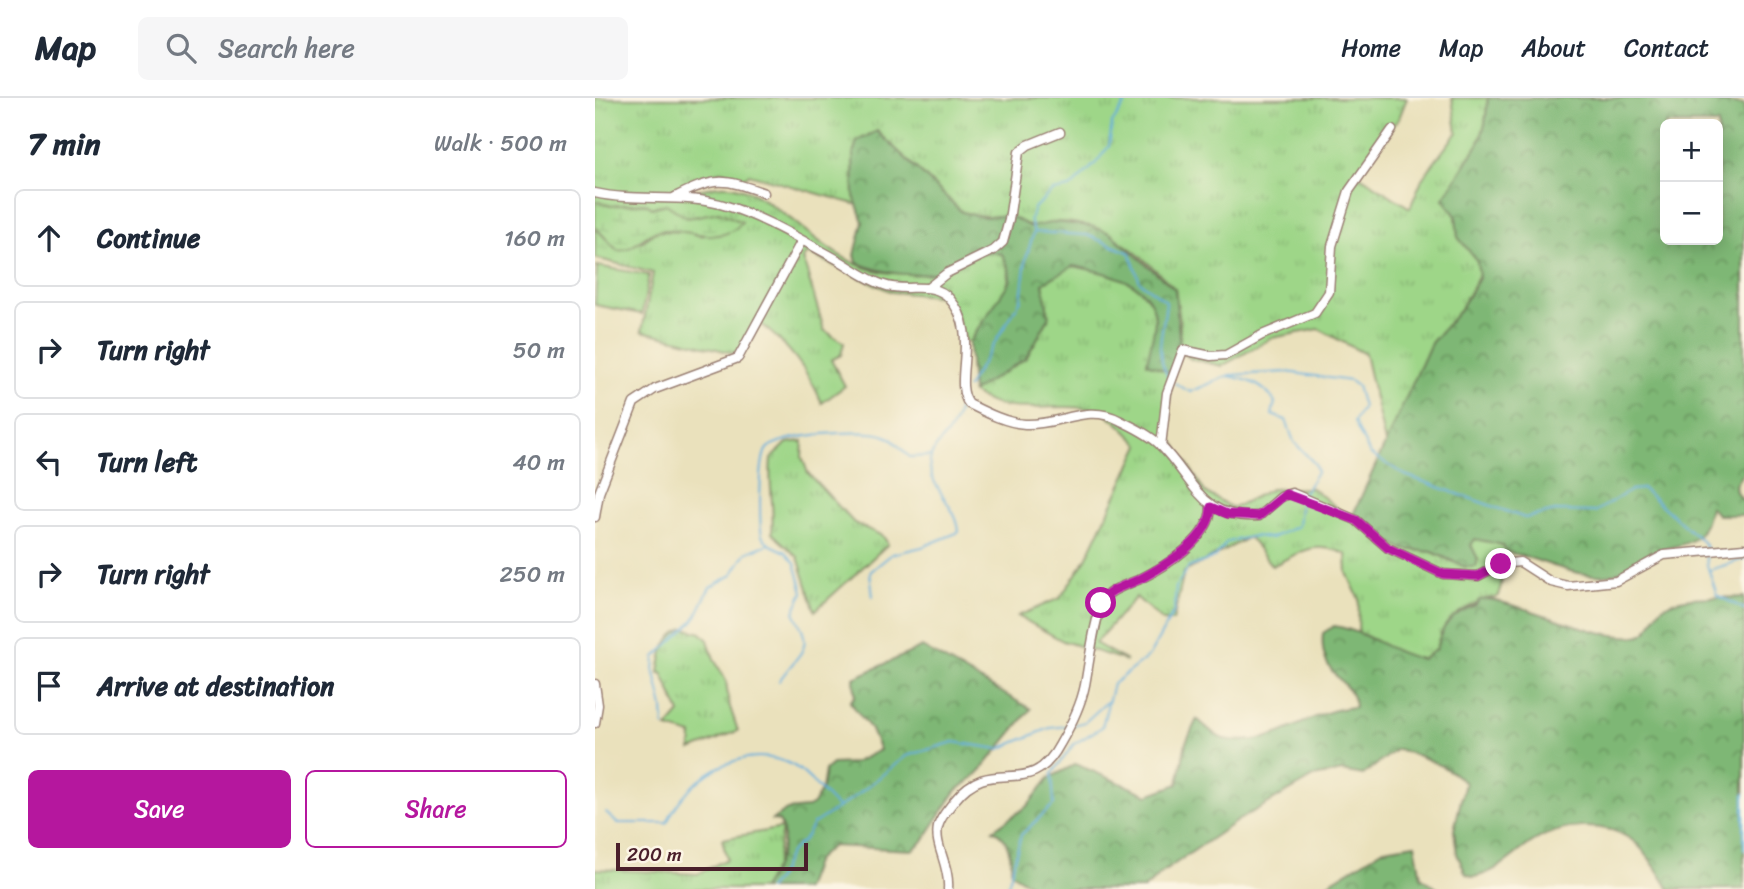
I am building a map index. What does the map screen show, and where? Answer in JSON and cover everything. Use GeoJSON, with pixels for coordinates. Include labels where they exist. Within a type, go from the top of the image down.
{"type":"FeatureCollection","features":[{"type":"Feature","properties":{"kind":"street"},"geometry":{"type":"LineString","coordinates":[[1161,446],[1167,393],[1184,350],[1211,356],[1234,352],[1262,335],[1308,317],[1326,299],[1330,285],[1332,246],[1349,191],[1392,130]]}},
{"type":"Feature","properties":{"kind":"street"},"geometry":{"type":"LineString","coordinates":[[929,287],[947,273],[994,250],[1003,242],[1019,152],[1028,145],[1060,132]]}},
{"type":"Feature","properties":{"kind":"street"},"geometry":{"type":"LineString","coordinates":[[675,197],[716,179],[764,193]]}},
{"type":"Feature","properties":{"kind":"street"},"geometry":{"type":"LineString","coordinates":[[595,193],[611,197],[675,197],[734,208],[877,283],[895,289],[929,287],[947,296],[961,316],[967,340],[963,388],[969,404],[1006,419],[1027,424],[1102,413],[1143,433],[1161,446],[1211,507],[1227,514],[1259,516],[1281,497],[1292,493],[1356,520],[1388,548],[1443,574],[1478,576],[1501,564],[1520,562],[1551,582],[1568,586],[1616,581],[1664,555],[1744,548]]}},
{"type":"Feature","properties":{"kind":"street"},"geometry":{"type":"LineString","coordinates":[[595,517],[599,493],[634,403],[655,388],[738,358],[801,242]]}},
{"type":"Feature","properties":{"kind":"street"},"geometry":{"type":"LineString","coordinates":[[948,889],[948,869],[937,834],[940,820],[973,781],[986,776],[1024,776],[1040,769],[1051,759],[1083,694],[1105,597],[1153,571],[1199,538],[1210,523],[1211,507]]}},
{"type":"Feature","properties":{"kind":"street"},"geometry":{"type":"LineString","coordinates":[[595,684],[599,705],[595,723]]}},
{"type":"Feature","properties":{"kind":"green space"},"geometry":{"type":"Polygon","coordinates":[[[595,98],[1407,98],[1399,118],[1357,174],[1410,208],[1422,179],[1457,132],[1452,98],[1488,98],[1485,124],[1479,143],[1443,199],[1456,216],[1458,237],[1477,261],[1481,271],[1460,310],[1431,343],[1386,447],[1365,354],[1319,329],[1272,338],[1222,366],[1191,359],[1180,351],[1180,320],[1175,289],[1136,253],[1108,234],[1076,223],[1055,222],[1031,227],[1013,219],[962,212],[877,131],[853,154],[854,196],[858,205],[749,174],[745,178],[720,171],[675,190],[693,191],[729,186],[752,193],[831,250],[865,268],[884,272],[931,273],[975,254],[1002,254],[1008,267],[1009,279],[1005,290],[969,343],[964,341],[956,314],[945,300],[936,296],[892,292],[807,253],[803,258],[824,330],[844,343],[841,355],[831,360],[845,386],[822,403],[796,358],[759,323],[745,348],[733,353],[642,331],[653,273],[595,258],[595,227],[618,251],[643,241],[657,231],[689,232],[700,236],[736,229],[719,212],[689,218],[663,205],[652,208],[645,203],[611,206],[595,201],[595,98]]]}},
{"type":"Feature","properties":{"kind":"green space"},"geometry":{"type":"Polygon","coordinates":[[[1488,98],[1683,98],[1744,105],[1744,471],[1735,485],[1736,492],[1744,501],[1744,515],[1718,515],[1710,507],[1702,530],[1691,541],[1653,552],[1621,571],[1603,575],[1562,569],[1507,552],[1503,545],[1475,539],[1471,545],[1478,559],[1476,567],[1465,567],[1433,552],[1403,549],[1351,519],[1431,343],[1460,310],[1479,278],[1477,261],[1458,237],[1456,216],[1443,199],[1479,143],[1485,124],[1488,98]]]}},
{"type":"Feature","properties":{"kind":"green space"},"geometry":{"type":"Polygon","coordinates":[[[877,131],[962,212],[985,217],[1009,215],[1031,227],[1055,222],[1091,226],[1110,233],[1175,289],[1180,347],[1172,373],[1147,363],[1155,319],[1146,295],[1125,280],[1073,266],[1043,283],[1049,318],[1026,358],[972,392],[969,343],[1010,281],[1009,268],[1002,254],[991,252],[969,256],[939,271],[919,274],[886,272],[857,263],[855,255],[863,222],[854,196],[853,154],[857,141],[877,131]]]}},
{"type":"Feature","properties":{"kind":"green space"},"geometry":{"type":"Polygon","coordinates":[[[595,201],[611,206],[645,203],[652,208],[666,204],[687,218],[719,212],[742,222],[725,234],[657,231],[618,251],[595,227],[595,201]]]}},
{"type":"Feature","properties":{"kind":"green space"},"geometry":{"type":"Polygon","coordinates":[[[597,266],[649,275],[642,314],[595,305],[597,266]]]}},
{"type":"Feature","properties":{"kind":"green space"},"geometry":{"type":"Polygon","coordinates":[[[1073,266],[1125,280],[1146,295],[1155,319],[1147,363],[1172,373],[1169,406],[1172,439],[1205,492],[1233,508],[1271,489],[1312,488],[1351,519],[1403,549],[1432,552],[1455,563],[1478,559],[1471,545],[1475,539],[1503,545],[1507,552],[1499,596],[1474,604],[1452,618],[1442,631],[1436,649],[1422,659],[1404,656],[1358,632],[1359,599],[1347,573],[1346,554],[1316,548],[1300,552],[1272,566],[1249,537],[1184,572],[1173,621],[1163,621],[1136,597],[1095,643],[1127,661],[1063,641],[1018,616],[1060,598],[1086,559],[1140,445],[1115,421],[1099,411],[1066,407],[1001,406],[972,392],[1026,358],[1049,318],[1043,283],[1073,266]]]}},
{"type":"Feature","properties":{"kind":"green space"},"geometry":{"type":"Polygon","coordinates":[[[803,441],[802,457],[808,473],[854,523],[883,536],[888,544],[815,611],[798,557],[772,533],[771,459],[787,443],[803,441]]]}},
{"type":"Feature","properties":{"kind":"green space"},"geometry":{"type":"Polygon","coordinates":[[[1744,597],[1744,889],[1669,889],[1641,848],[1629,838],[1594,827],[1556,831],[1534,841],[1483,875],[1474,877],[1466,874],[1457,854],[1454,830],[1465,783],[1442,766],[1397,749],[1363,775],[1342,771],[1314,777],[1237,821],[1163,872],[1144,889],[1037,889],[1011,873],[1006,842],[993,830],[1027,806],[1049,778],[1076,764],[1148,795],[1178,784],[1186,742],[1197,719],[1221,738],[1243,741],[1260,739],[1321,715],[1355,707],[1353,697],[1330,669],[1323,648],[1323,633],[1334,626],[1357,632],[1399,652],[1422,659],[1436,649],[1441,633],[1449,621],[1460,612],[1476,605],[1479,600],[1497,601],[1608,634],[1636,636],[1646,632],[1660,610],[1672,602],[1692,598],[1744,597]]]}},
{"type":"Feature","properties":{"kind":"green space"},"geometry":{"type":"Polygon","coordinates":[[[684,628],[701,633],[708,640],[714,659],[726,681],[729,704],[738,731],[691,750],[692,735],[667,728],[680,713],[662,673],[659,673],[668,641],[684,628]]]}},
{"type":"Feature","properties":{"kind":"green space"},"geometry":{"type":"Polygon","coordinates":[[[922,647],[1031,709],[978,774],[956,791],[922,842],[912,850],[832,846],[816,860],[805,889],[762,889],[776,865],[782,847],[782,829],[779,821],[772,820],[787,810],[806,808],[813,804],[822,789],[825,770],[832,764],[854,763],[880,750],[870,728],[850,702],[855,696],[854,678],[922,647]]]}},
{"type":"Feature","properties":{"kind":"green space"},"geometry":{"type":"Polygon","coordinates":[[[782,828],[775,869],[762,889],[595,889],[595,869],[698,874],[727,859],[722,839],[782,828]]]}},
{"type":"Feature","properties":{"kind":"green space"},"geometry":{"type":"Polygon","coordinates":[[[1415,844],[1421,877],[1438,889],[1319,889],[1384,849],[1415,844]]]}},
{"type":"Feature","properties":{"kind":"waterway"},"geometry":{"type":"LineString","coordinates":[[967,388],[1021,300],[1026,258],[1034,232],[1030,220],[1034,208],[1052,191],[1070,188],[1095,164],[1109,146],[1112,123],[1129,98]]}},
{"type":"Feature","properties":{"kind":"waterway"},"geometry":{"type":"LineString","coordinates":[[1034,232],[1087,235],[1130,253],[1140,282],[1166,301],[1160,348],[1168,377]]}},
{"type":"Feature","properties":{"kind":"waterway"},"geometry":{"type":"LineString","coordinates":[[1175,383],[1190,392],[1230,375],[1287,372],[1350,381],[1357,386],[1363,407],[1354,422],[1370,454],[1405,475],[1525,518],[1555,511],[1595,512],[1631,490],[1643,489],[1703,542],[1707,549]]}},
{"type":"Feature","properties":{"kind":"waterway"},"geometry":{"type":"LineString","coordinates":[[1228,376],[1249,381],[1266,391],[1275,402],[1272,415],[1286,420],[1294,442],[1315,464],[1317,472],[1303,494]]}},
{"type":"Feature","properties":{"kind":"waterway"},"geometry":{"type":"LineString","coordinates":[[873,597],[870,572],[892,554],[922,547],[959,532],[953,513],[936,485],[930,467],[933,453],[955,422],[961,399]]}},
{"type":"Feature","properties":{"kind":"waterway"},"geometry":{"type":"LineString","coordinates":[[779,681],[799,655],[805,642],[794,612],[803,592],[795,563],[786,552],[769,544],[762,536],[761,479],[766,450],[773,444],[803,436],[861,433],[886,436],[910,457],[930,456]]}},
{"type":"Feature","properties":{"kind":"waterway"},"geometry":{"type":"LineString","coordinates":[[1007,889],[1021,835],[1054,804],[1052,774],[1074,744],[1102,727],[1113,684],[1149,656],[1174,611],[1176,587],[1188,568],[1215,557],[1227,542],[1254,536],[1271,538],[1298,526],[1301,498]]}},
{"type":"Feature","properties":{"kind":"waterway"},"geometry":{"type":"LineString","coordinates":[[664,727],[663,708],[654,669],[655,657],[694,620],[710,587],[732,575],[746,553],[768,544]]}},
{"type":"Feature","properties":{"kind":"waterway"},"geometry":{"type":"LineString","coordinates":[[1706,555],[1717,595],[1744,609]]}},
{"type":"Feature","properties":{"kind":"waterway"},"geometry":{"type":"LineString","coordinates":[[1710,570],[1744,559]]}},
{"type":"Feature","properties":{"kind":"waterway"},"geometry":{"type":"LineString","coordinates":[[1073,725],[1085,722],[1108,701]]}},
{"type":"Feature","properties":{"kind":"waterway"},"geometry":{"type":"LineString","coordinates":[[768,889],[778,878],[790,852],[803,841],[813,824],[856,796],[906,756],[954,742],[999,749],[1050,728],[1068,726]]}},
{"type":"Feature","properties":{"kind":"waterway"},"geometry":{"type":"LineString","coordinates":[[606,813],[617,823],[667,823],[688,791],[702,778],[735,760],[754,757],[773,758],[792,765],[836,806]]}},
{"type":"Feature","properties":{"kind":"waterway"},"geometry":{"type":"LineString","coordinates":[[1744,794],[1744,850]]}},
{"type":"Feature","properties":{"kind":"route"},"geometry":{"type":"LineString","coordinates":[[1101,603],[1111,591],[1153,571],[1199,538],[1210,523],[1211,507],[1227,514],[1259,516],[1281,497],[1292,493],[1356,520],[1388,548],[1443,574],[1478,576],[1501,564]]}}]}
